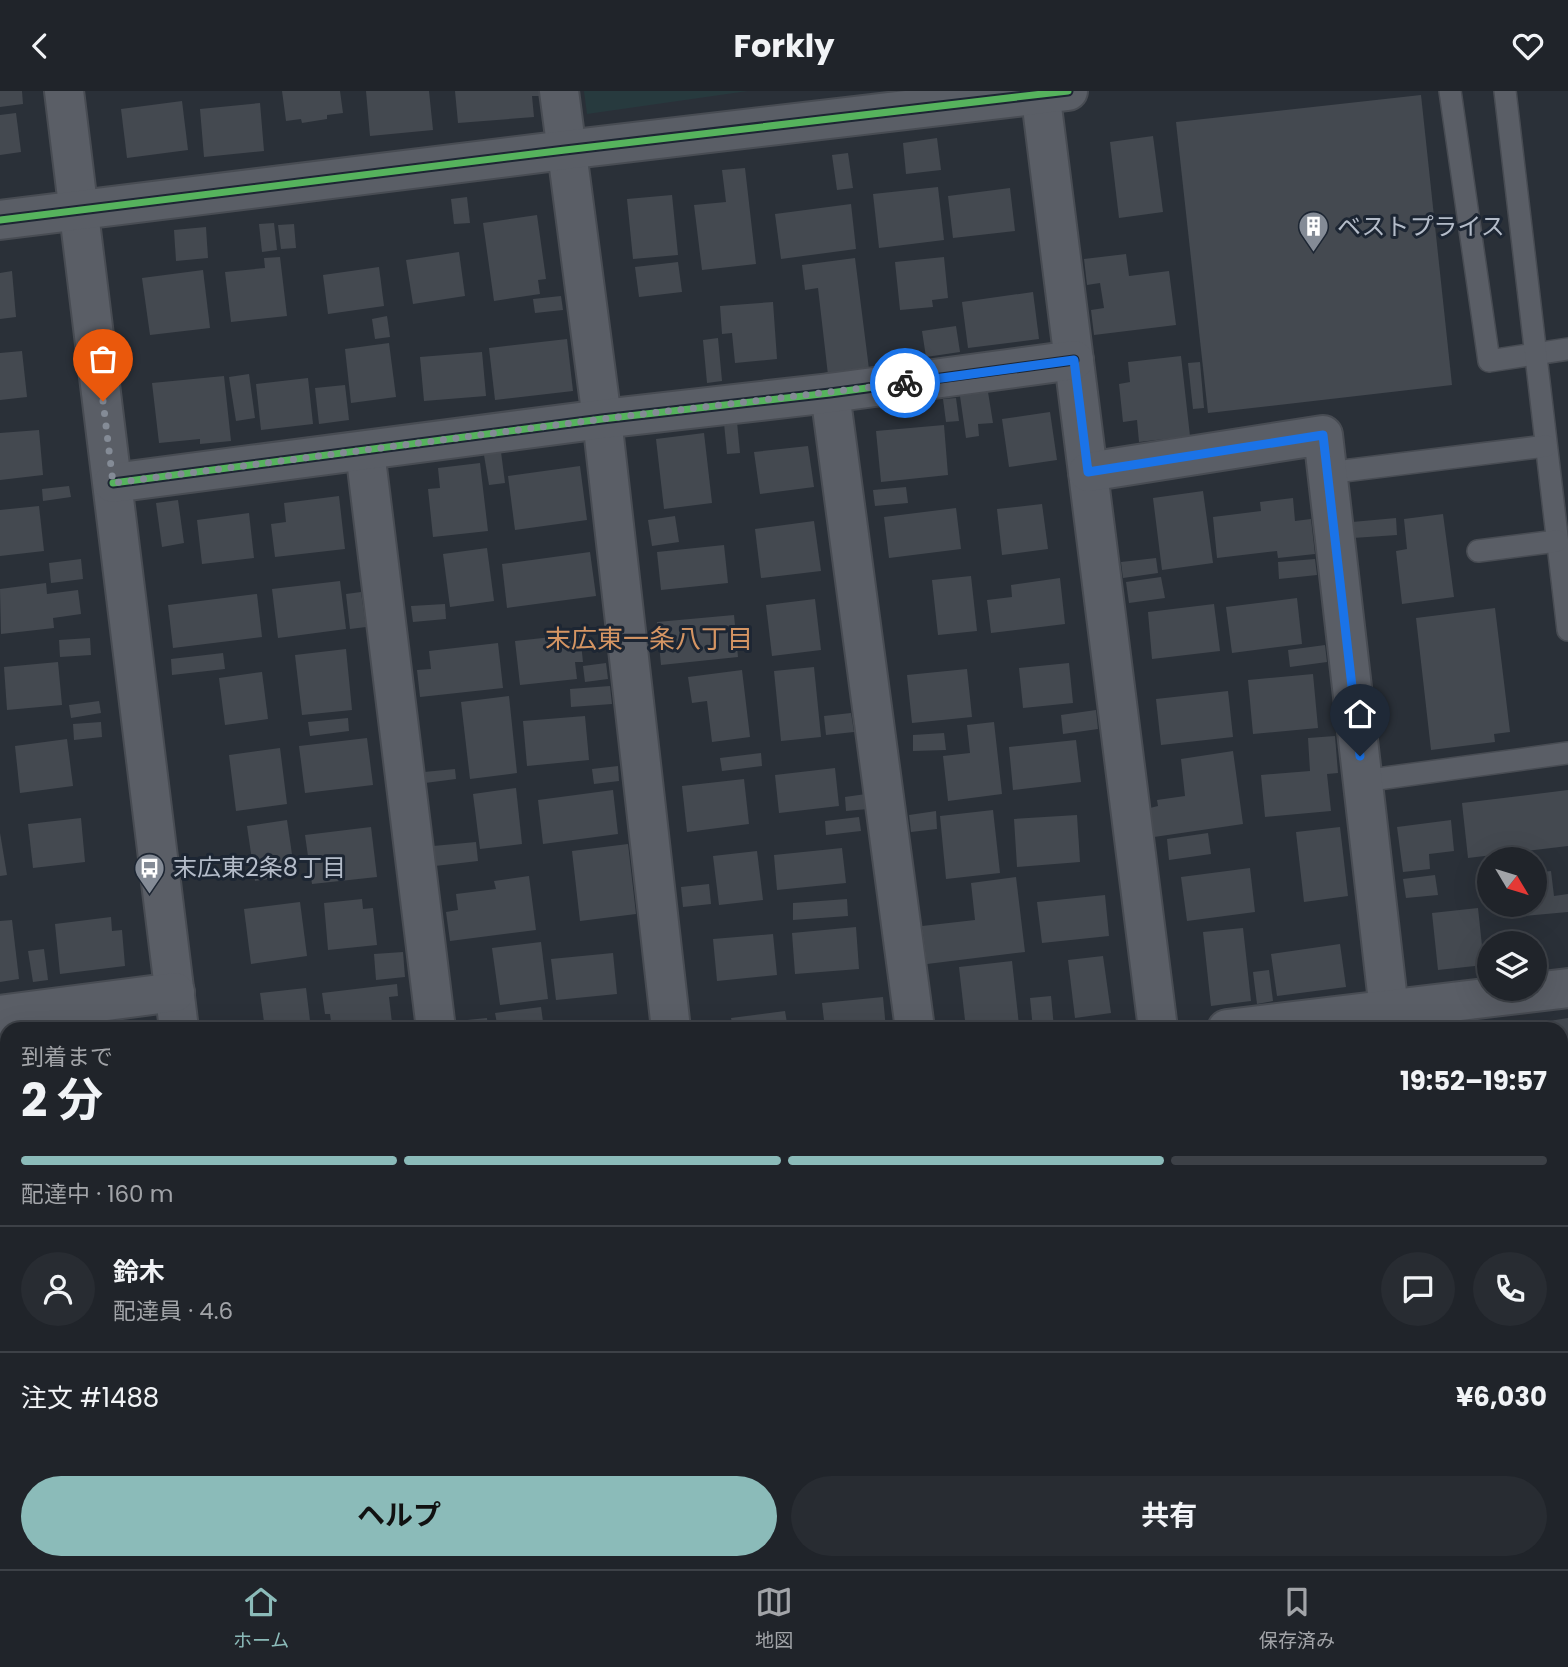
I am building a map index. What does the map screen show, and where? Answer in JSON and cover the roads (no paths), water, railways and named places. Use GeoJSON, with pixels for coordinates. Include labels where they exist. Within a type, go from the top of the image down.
{"type":"FeatureCollection","features":[{"type":"Feature","properties":{"kind":"street"},"geometry":{"type":"LineString","coordinates":[[0,1015],[177,1011],[64,91]]}},
{"type":"Feature","properties":{"kind":"street"},"geometry":{"type":"LineString","coordinates":[[559,91],[602,419],[670,1022]]}},
{"type":"Feature","properties":{"kind":"street"},"geometry":{"type":"LineString","coordinates":[[0,220],[1049,92],[1074,360],[1157,1022]]}},
{"type":"Feature","properties":{"kind":"street"},"geometry":{"type":"LineString","coordinates":[[113,483],[1074,360]]}},
{"type":"Feature","properties":{"kind":"street"},"geometry":{"type":"LineString","coordinates":[[830,393],[914,1022]]}},
{"type":"Feature","properties":{"kind":"street"},"geometry":{"type":"LineString","coordinates":[[1088,472],[1323,435],[1390,1010]]}},
{"type":"Feature","properties":{"kind":"street"},"geometry":{"type":"LineString","coordinates":[[365,451],[435,1022]]}},
{"type":"Feature","properties":{"kind":"street"},"geometry":{"type":"LineString","coordinates":[[1289,1022],[1390,1010],[1448,1016],[1568,988]]}},
{"type":"Feature","properties":{"kind":"lane"},"geometry":{"type":"LineString","coordinates":[[1450,91],[1489,361],[1568,349]]}},
{"type":"Feature","properties":{"kind":"lane"},"geometry":{"type":"LineString","coordinates":[[1505,91],[1568,630]]}},
{"type":"Feature","properties":{"kind":"lane"},"geometry":{"type":"LineString","coordinates":[[1327,473],[1546,446]]}},
{"type":"Feature","properties":{"kind":"lane"},"geometry":{"type":"LineString","coordinates":[[1478,551],[1558,541]]}},
{"type":"Feature","properties":{"kind":"lane"},"geometry":{"type":"LineString","coordinates":[[1363,781],[1568,753]]}},
{"type":"Feature","properties":{"kind":"place","name":"ベストプライス"},"geometry":{"type":"Point","coordinates":[1314,254]}},
{"type":"Feature","properties":{"kind":"place","name":"末広東2条8丁目"},"geometry":{"type":"Point","coordinates":[150,895]}},
{"type":"Feature","properties":{"kind":"district","name":"末広東一条八丁目"},"geometry":{"type":"Point","coordinates":[649,639]}}]}
